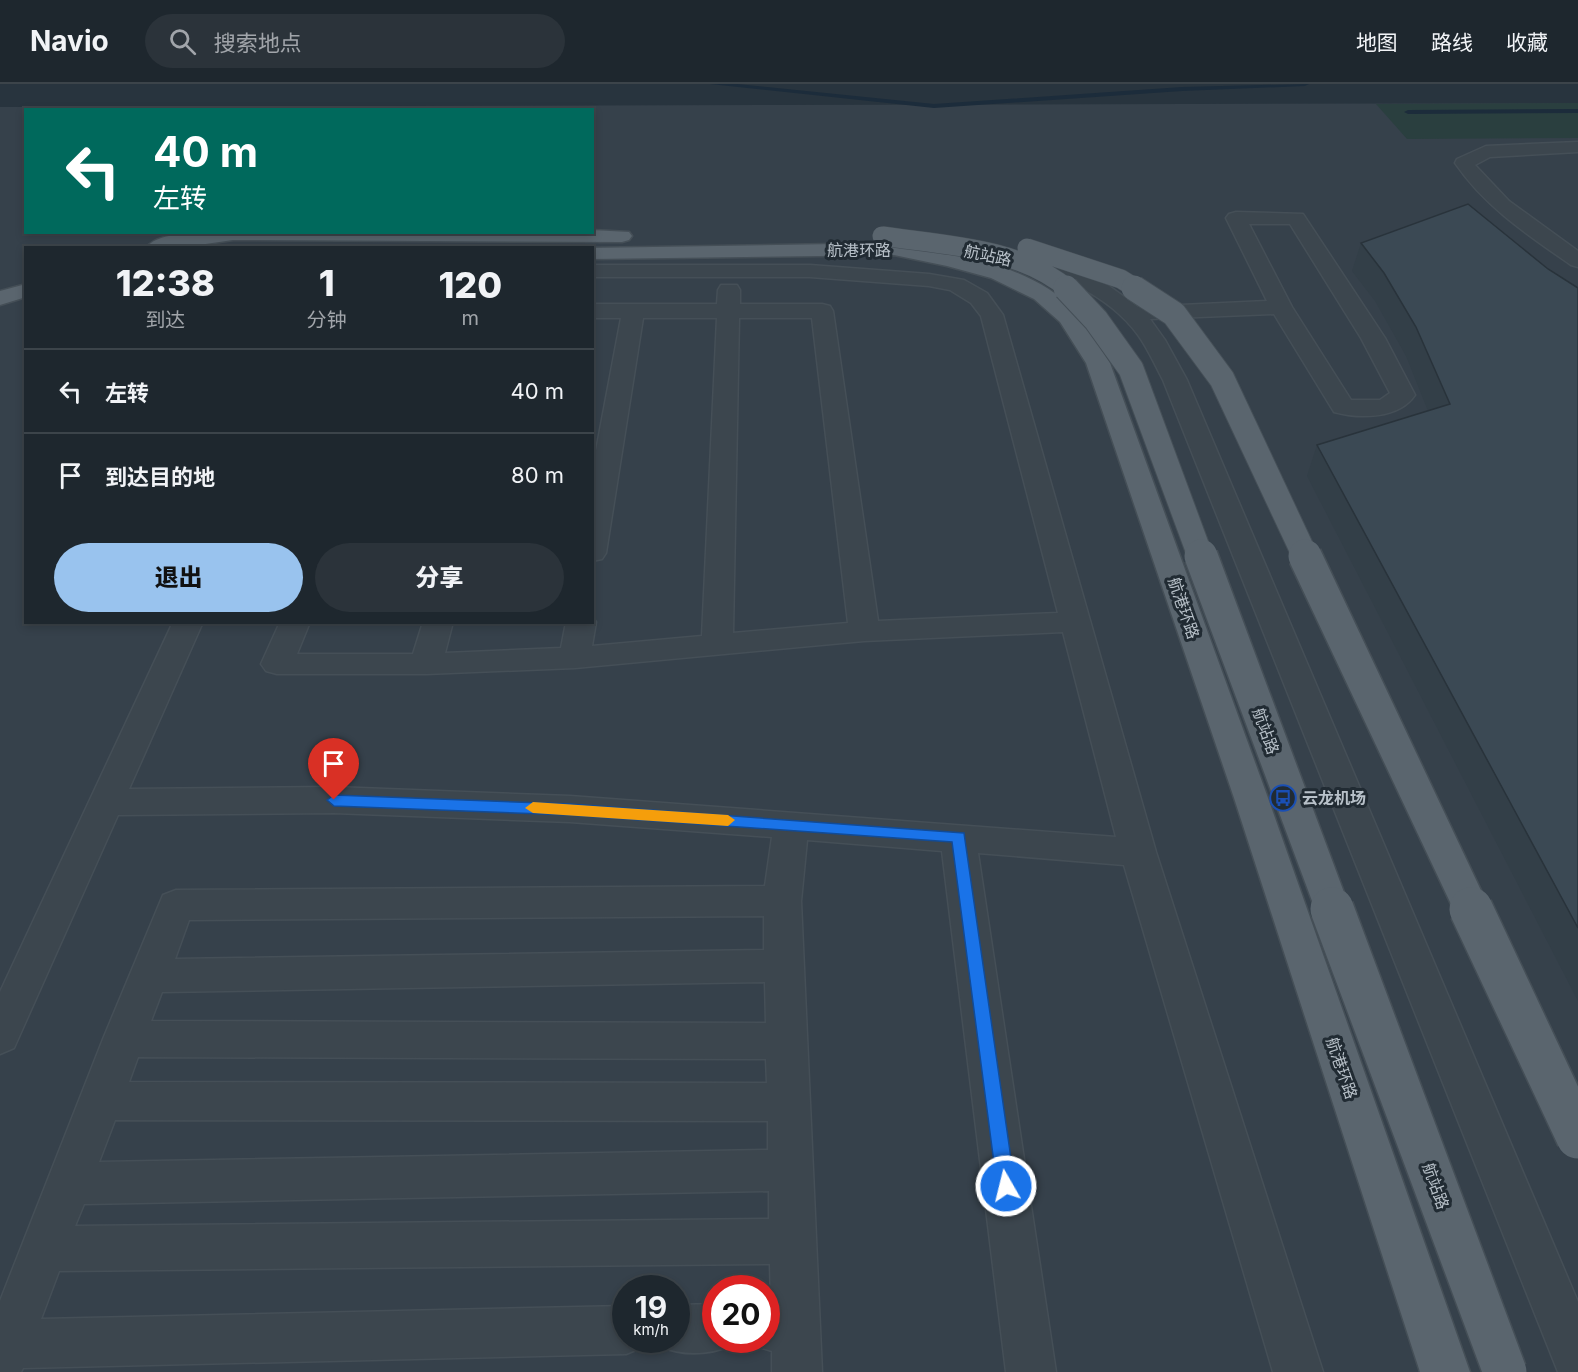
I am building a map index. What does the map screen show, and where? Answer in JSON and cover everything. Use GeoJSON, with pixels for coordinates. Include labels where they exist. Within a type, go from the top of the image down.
{"type":"FeatureCollection","features":[{"type":"Feature","properties":{"kind":"main road","name":"航站路"},"geometry":{"type":"LineString","coordinates":[[162,246],[177,241],[233,234],[888,242],[1012,259],[1056,280],[1096,320],[1131,369],[1505,1372]]}},
{"type":"Feature","properties":{"kind":"main road","name":"航站路"},"geometry":{"type":"LineString","coordinates":[[888,242],[923,235],[987,240],[1044,252],[1121,279],[1174,314],[1222,379],[1578,1137]]}},
{"type":"Feature","properties":{"kind":"main road","name":"航港环路"},"geometry":{"type":"LineString","coordinates":[[594,253],[888,242],[999,273],[1042,294],[1069,318],[1098,363],[1255,810],[1445,1372]]}},
{"type":"Feature","properties":{"kind":"main road"},"geometry":{"type":"LineString","coordinates":[[0,300],[24,291]]}},
{"type":"Feature","properties":{"kind":"lane"},"geometry":{"type":"LineString","coordinates":[[1578,147],[1486,152],[1464,163],[1478,184],[1504,207],[1578,261]]}},
{"type":"Feature","properties":{"kind":"lane"},"geometry":{"type":"LineString","coordinates":[[1236,218],[1296,218],[1373,338],[1403,395],[1386,407],[1343,407],[1281,307],[1236,218]]}},
{"type":"Feature","properties":{"kind":"lane"},"geometry":{"type":"LineString","coordinates":[[888,242],[991,251],[1033,260],[1074,274],[1131,314],[1146,329],[1175,380],[1578,1360]]}},
{"type":"Feature","properties":{"kind":"lane"},"geometry":{"type":"LineString","coordinates":[[594,271],[810,272],[918,278],[956,285],[979,298],[992,315],[1138,852],[1298,1372]]}},
{"type":"Feature","properties":{"kind":"lane"},"geometry":{"type":"LineString","coordinates":[[717,645],[727,311],[731,271]]}},
{"type":"Feature","properties":{"kind":"lane"},"geometry":{"type":"LineString","coordinates":[[0,300],[24,297]]}},
{"type":"Feature","properties":{"kind":"lane"},"geometry":{"type":"LineString","coordinates":[[1131,314],[1281,307]]}},
{"type":"Feature","properties":{"kind":"lane"},"geometry":{"type":"LineString","coordinates":[[594,311],[822,311],[864,631]]}},
{"type":"Feature","properties":{"kind":"lane"},"geometry":{"type":"LineString","coordinates":[[594,541],[633,311]]}},
{"type":"Feature","properties":{"kind":"lane"},"geometry":{"type":"LineString","coordinates":[[294,624],[277,664],[426,664],[575,658],[864,631],[1075,622]]}},
{"type":"Feature","properties":{"kind":"lane"},"geometry":{"type":"LineString","coordinates":[[0,1036],[187,624]]}},
{"type":"Feature","properties":{"kind":"lane"},"geometry":{"type":"LineString","coordinates":[[426,664],[437,624]]}},
{"type":"Feature","properties":{"kind":"lane"},"geometry":{"type":"LineString","coordinates":[[575,658],[581,624]]}},
{"type":"Feature","properties":{"kind":"lane"},"geometry":{"type":"LineString","coordinates":[[105,802],[334,800],[570,809],[1138,852]]}},
{"type":"Feature","properties":{"kind":"lane"},"geometry":{"type":"LineString","coordinates":[[786,1342],[793,1241],[782,901],[791,825]]}},
{"type":"Feature","properties":{"kind":"lane"},"geometry":{"type":"LineString","coordinates":[[958,837],[1031,1372]]}},
{"type":"Feature","properties":{"kind":"lane"},"geometry":{"type":"LineString","coordinates":[[612,1331],[4,1354],[176,905],[782,901]]}},
{"type":"Feature","properties":{"kind":"lane"},"geometry":{"type":"LineString","coordinates":[[148,976],[784,966]]}},
{"type":"Feature","properties":{"kind":"lane"},"geometry":{"type":"LineString","coordinates":[[123,1039],[787,1041]]}},
{"type":"Feature","properties":{"kind":"lane"},"geometry":{"type":"LineString","coordinates":[[100,1101],[790,1102]]}},
{"type":"Feature","properties":{"kind":"lane"},"geometry":{"type":"LineString","coordinates":[[70,1183],[791,1170]]}},
{"type":"Feature","properties":{"kind":"lane"},"geometry":{"type":"LineString","coordinates":[[44,1249],[793,1241]]}},
{"type":"Feature","properties":{"kind":"shaded area"},"geometry":{"type":"Polygon","coordinates":[[[1578,103],[1578,1372],[0,1372],[0,107],[1578,103]]]}},
{"type":"Feature","properties":{"kind":"green space"},"geometry":{"type":"Polygon","coordinates":[[[1578,103],[1578,138],[1407,139],[1376,104],[1578,103]]]}},
{"type":"Feature","properties":{"kind":"building"},"geometry":{"type":"Polygon","coordinates":[[[1468,204],[1548,269],[1578,288],[1578,928],[1317,445],[1450,404],[1416,327],[1384,273],[1361,243],[1468,204]]]}},
{"type":"Feature","properties":{"kind":"waterway"},"geometry":{"type":"LineString","coordinates":[[714,84],[934,106],[1182,89],[1305,84]]}},
{"type":"Feature","properties":{"kind":"waterway"},"geometry":{"type":"LineString","coordinates":[[1408,112],[1578,111]]}},
{"type":"Feature","properties":{"kind":"slow traffic"},"geometry":{"type":"LineString","coordinates":[[533,808],[728,820]]}},
{"type":"Feature","properties":{"kind":"place","name":"云龙机场"},"geometry":{"type":"Point","coordinates":[1283,798]}},
{"type":"Feature","properties":{"kind":"route"},"geometry":{"type":"LineString","coordinates":[[334,800],[570,809],[958,837],[1006,1186]]}}]}
